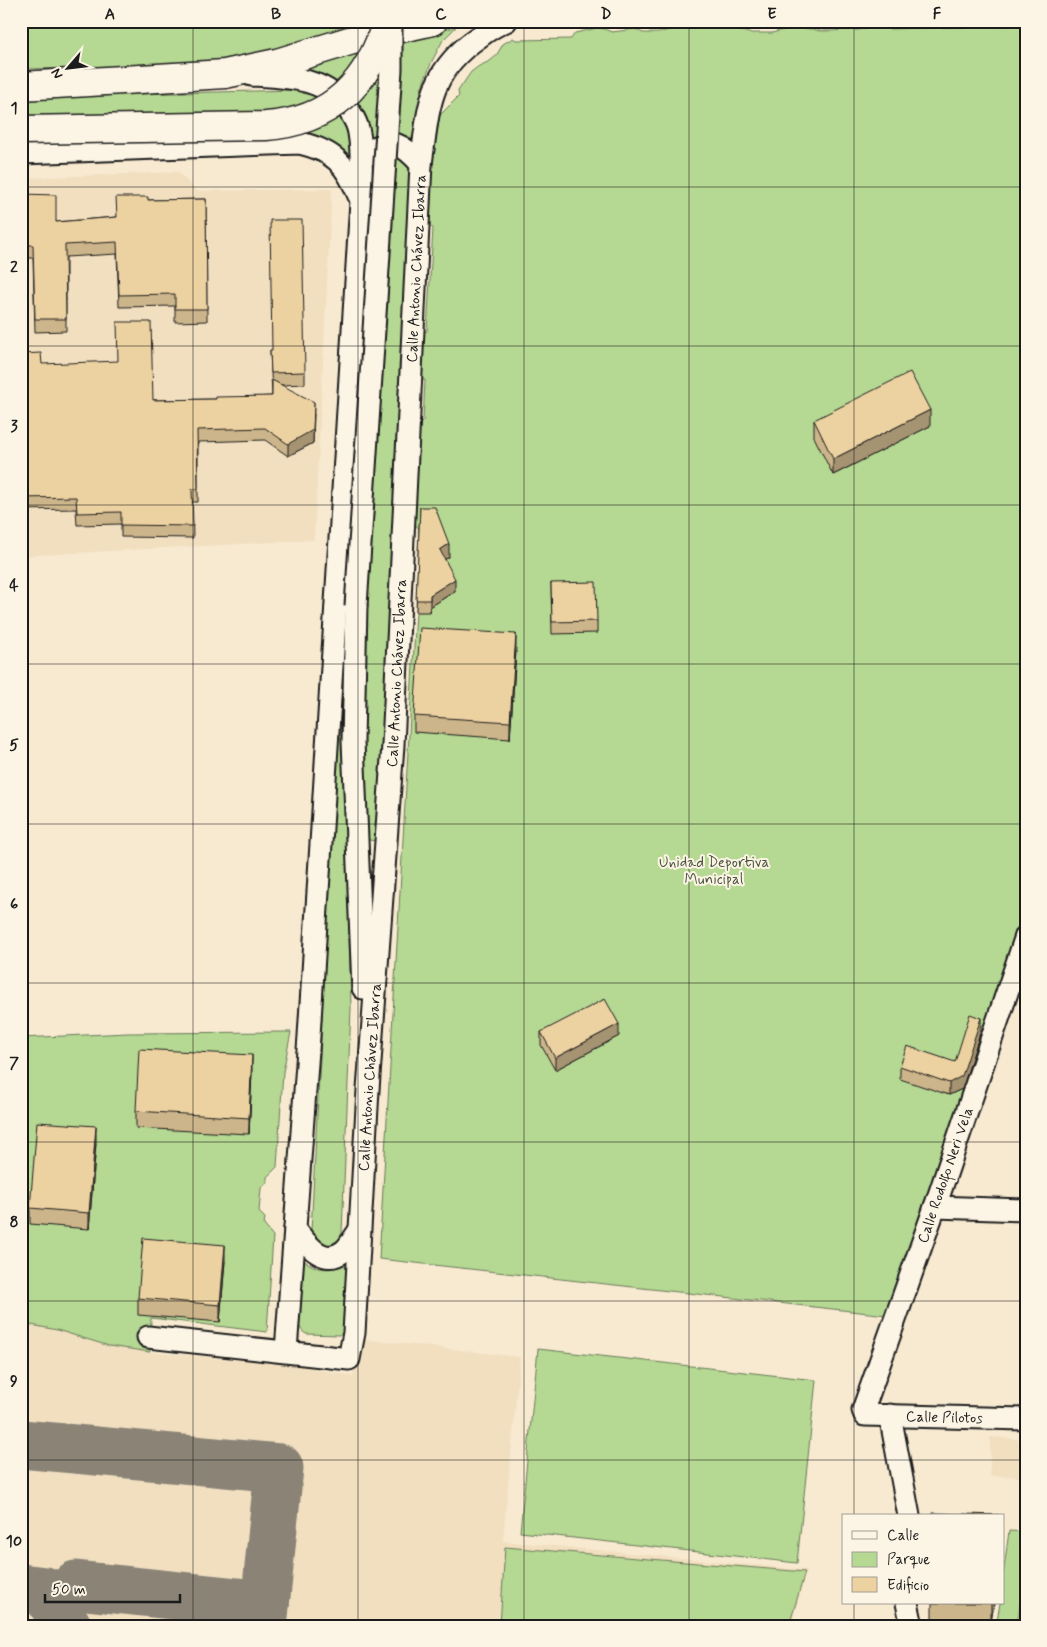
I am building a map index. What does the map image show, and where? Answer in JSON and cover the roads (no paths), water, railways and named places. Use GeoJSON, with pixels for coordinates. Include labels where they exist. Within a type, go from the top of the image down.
{"type":"FeatureCollection","features":[{"type":"Feature","properties":{"kind":"main road"},"geometry":{"type":"LineString","coordinates":[[21,130],[266,126],[306,119],[338,101],[351,89],[372,60],[389,21]]}},
{"type":"Feature","properties":{"kind":"main road"},"geometry":{"type":"LineString","coordinates":[[21,86],[226,74],[277,63],[369,35],[433,21]]}},
{"type":"Feature","properties":{"kind":"street"},"geometry":{"type":"LineString","coordinates":[[368,1090],[353,741],[356,606],[391,69],[389,21]]}},
{"type":"Feature","properties":{"kind":"street","name":"Calle Antonio Chávez Ibarra"},"geometry":{"type":"LineString","coordinates":[[286,1351],[349,1359],[354,1333],[368,1090],[393,746],[421,164],[431,96],[440,78],[452,60],[468,45],[506,21]]}},
{"type":"Feature","properties":{"kind":"street"},"geometry":{"type":"LineString","coordinates":[[148,1337],[286,1351],[308,1045],[361,201],[359,131],[353,116],[344,103],[328,89],[310,82],[282,77],[226,74]]}},
{"type":"Feature","properties":{"kind":"street"},"geometry":{"type":"LineString","coordinates":[[21,153],[300,143],[316,147],[340,162],[351,176],[361,201]]}},
{"type":"Feature","properties":{"kind":"street"},"geometry":{"type":"LineString","coordinates":[[361,166],[373,151],[381,146],[392,144],[402,146],[410,151],[421,164]]}},
{"type":"Feature","properties":{"kind":"street","name":"Calle Rodolfo Neri Vela"},"geometry":{"type":"LineString","coordinates":[[864,1413],[863,1410],[935,1207],[1017,986],[1026,936]]}},
{"type":"Feature","properties":{"kind":"street"},"geometry":{"type":"LineString","coordinates":[[935,1207],[1026,1210]]}},
{"type":"Feature","properties":{"kind":"street"},"geometry":{"type":"LineString","coordinates":[[294,1229],[310,1248],[320,1255],[332,1255],[344,1250],[359,1231]]}},
{"type":"Feature","properties":{"kind":"street","name":"Calle Pilotos"},"geometry":{"type":"LineString","coordinates":[[864,1413],[865,1415],[1026,1419]]}},
{"type":"Feature","properties":{"kind":"street"},"geometry":{"type":"LineString","coordinates":[[890,1415],[909,1514]]}},
{"type":"Feature","properties":{"kind":"street"},"geometry":{"type":"LineString","coordinates":[[907,1604],[912,1626]]}},
{"type":"Feature","properties":{"kind":"park label","name":"Unidad Deportiva Municipal"},"geometry":{"type":"Point","coordinates":[714,870]}}]}
